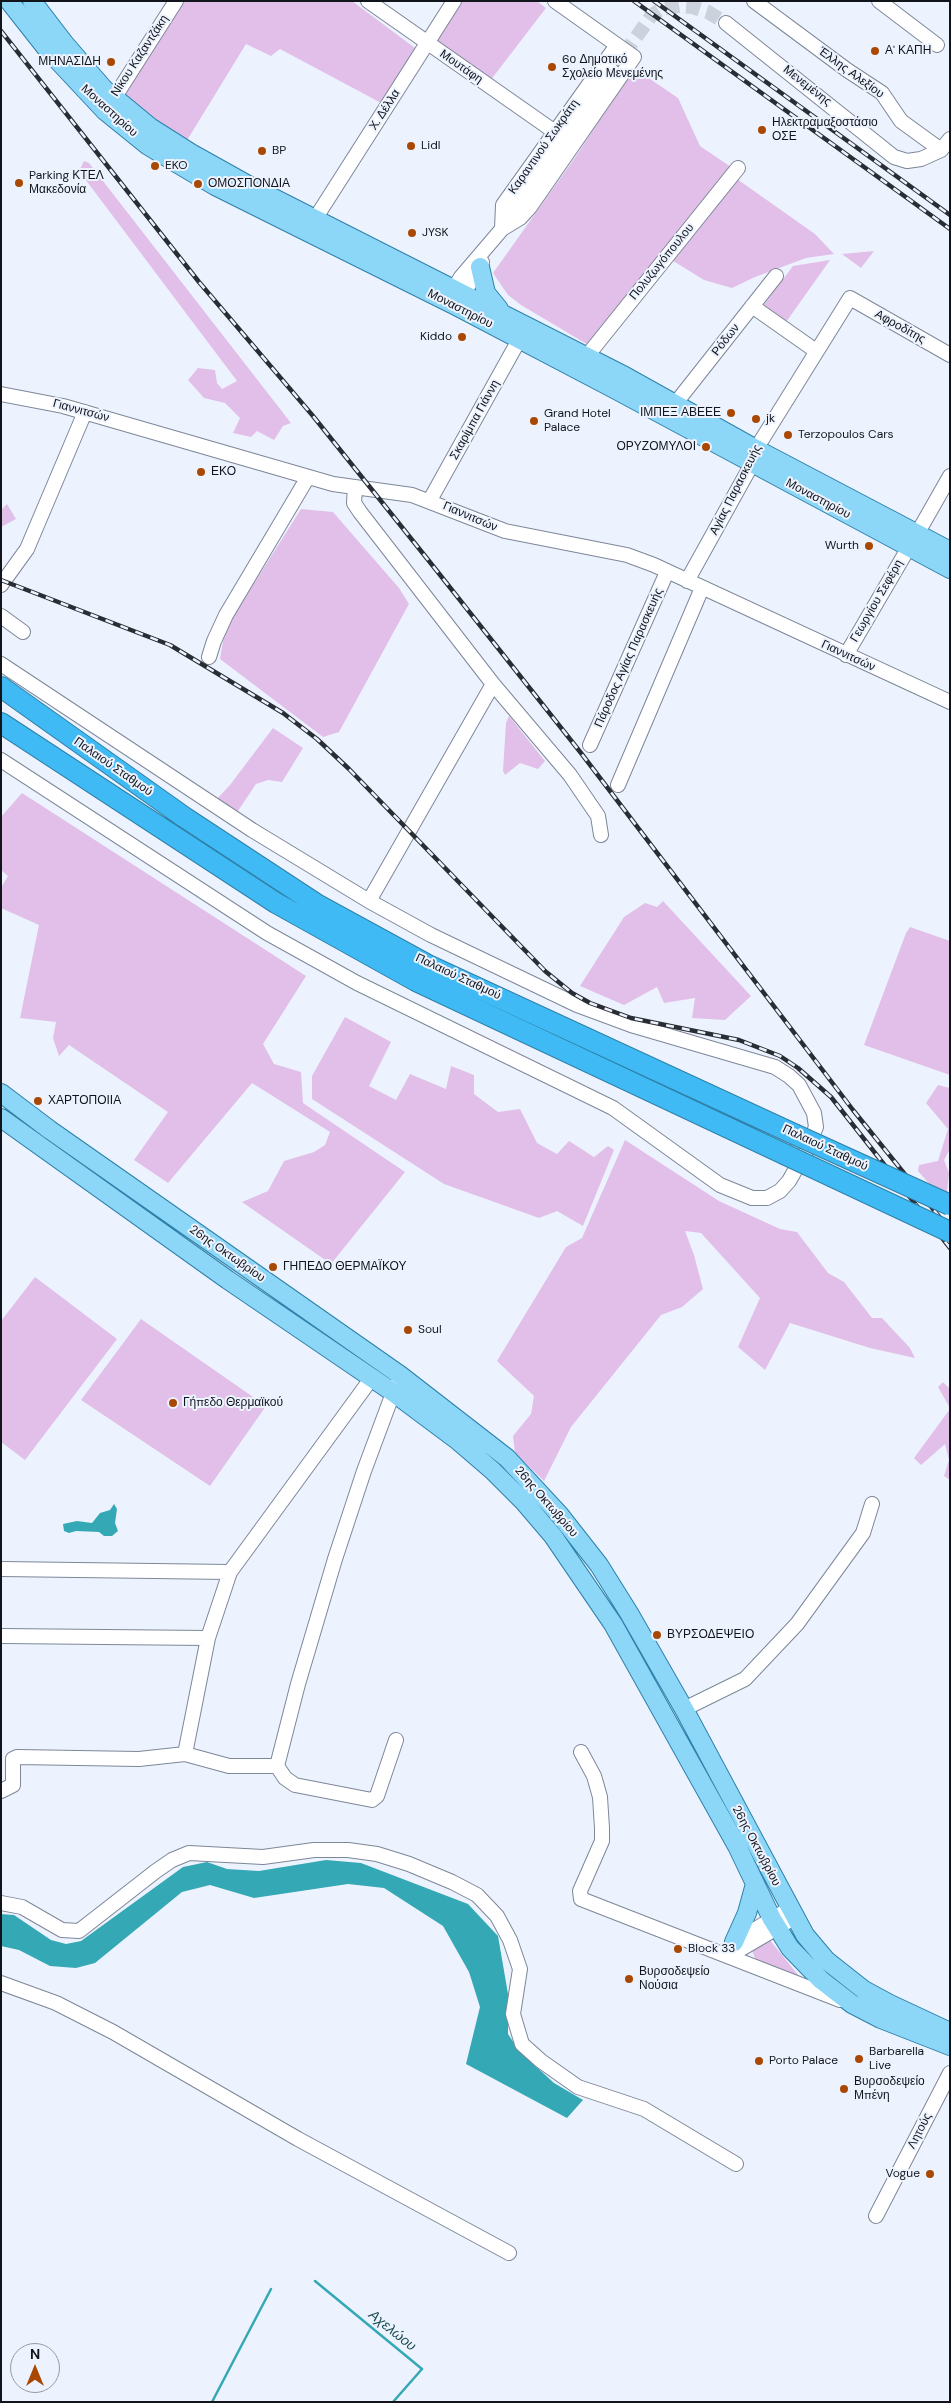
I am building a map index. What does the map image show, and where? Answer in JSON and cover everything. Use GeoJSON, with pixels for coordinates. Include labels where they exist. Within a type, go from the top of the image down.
{"type":"FeatureCollection","features":[{"type":"Feature","properties":{"kind":"highway","name":"Παλαιού Σταθμού"},"geometry":{"type":"LineString","coordinates":[[1,687],[184,817],[318,904],[428,964],[950,1205]]}},
{"type":"Feature","properties":{"kind":"highway","name":"Παλαιού Σταθμού"},"geometry":{"type":"LineString","coordinates":[[1,723],[276,903],[408,976],[950,1232]]}},
{"type":"Feature","properties":{"kind":"main road","name":"Μοναστηρίου"},"geometry":{"type":"LineString","coordinates":[[9,1],[65,70],[109,104],[191,153],[455,297],[519,340],[754,457],[913,541],[950,569]]}},
{"type":"Feature","properties":{"kind":"main road","name":"Μοναστηρίου"},"geometry":{"type":"LineString","coordinates":[[32,1],[109,104],[148,145],[215,186],[455,297],[505,315],[587,356],[675,404],[754,457]]}},
{"type":"Feature","properties":{"kind":"main road"},"geometry":{"type":"LineString","coordinates":[[1,7],[22,18]]}},
{"type":"Feature","properties":{"kind":"main road"},"geometry":{"type":"LineString","coordinates":[[480,267],[487,295],[505,315]]}},
{"type":"Feature","properties":{"kind":"main road","name":"Μοναστηρίου"},"geometry":{"type":"LineString","coordinates":[[913,541],[950,551]]}},
{"type":"Feature","properties":{"kind":"main road","name":"26ης Οκτωβρίου"},"geometry":{"type":"LineString","coordinates":[[1,1093],[400,1375],[507,1458],[559,1514],[599,1565],[684,1709],[804,1935],[826,1960],[864,1990],[950,2032]]}},
{"type":"Feature","properties":{"kind":"main road","name":"26ης Οκτωβρίου"},"geometry":{"type":"LineString","coordinates":[[1,1118],[228,1280],[394,1393],[476,1456],[524,1502],[553,1536],[613,1624],[737,1846],[774,1924],[802,1961],[833,1991],[852,2004],[881,2019],[950,2046]]}},
{"type":"Feature","properties":{"kind":"main road"},"geometry":{"type":"LineString","coordinates":[[727,1950],[746,1913],[755,1884]]}},
{"type":"Feature","properties":{"kind":"street","name":"Νίκου Καζαντζάκη"},"geometry":{"type":"LineString","coordinates":[[109,104],[176,1]]}},
{"type":"Feature","properties":{"kind":"street","name":"Μουτάφη"},"geometry":{"type":"LineString","coordinates":[[368,1],[555,132]]}},
{"type":"Feature","properties":{"kind":"street","name":"Χ. Δέλλα"},"geometry":{"type":"LineString","coordinates":[[315,219],[454,1]]}},
{"type":"Feature","properties":{"kind":"street"},"geometry":{"type":"LineString","coordinates":[[502,229],[520,218],[530,207],[634,57],[555,1]]}},
{"type":"Feature","properties":{"kind":"street","name":"Έλλης Αλεξίου"},"geometry":{"type":"LineString","coordinates":[[754,1],[846,70],[882,93],[906,125],[941,150]]}},
{"type":"Feature","properties":{"kind":"street"},"geometry":{"type":"LineString","coordinates":[[879,1],[937,45]]}},
{"type":"Feature","properties":{"kind":"street","name":"Μενεμένης"},"geometry":{"type":"LineString","coordinates":[[726,24],[828,103],[890,155],[902,160],[915,161],[941,150]]}},
{"type":"Feature","properties":{"kind":"street","name":"Καραντινού Σωκράτη"},"geometry":{"type":"LineString","coordinates":[[502,229],[503,206],[617,45]]}},
{"type":"Feature","properties":{"kind":"street"},"geometry":{"type":"LineString","coordinates":[[455,297],[461,277],[488,248],[502,229],[612,70]]}},
{"type":"Feature","properties":{"kind":"street"},"geometry":{"type":"LineString","coordinates":[[941,150],[950,138]]}},
{"type":"Feature","properties":{"kind":"street","name":"Πολυζωγόπουλου"},"geometry":{"type":"LineString","coordinates":[[587,356],[738,168]]}},
{"type":"Feature","properties":{"kind":"street"},"geometry":{"type":"LineString","coordinates":[[455,297],[480,267],[488,248]]}},
{"type":"Feature","properties":{"kind":"street","name":"Ρόδων"},"geometry":{"type":"LineString","coordinates":[[675,404],[776,276]]}},
{"type":"Feature","properties":{"kind":"street","name":"Αγίας Παρασκευής"},"geometry":{"type":"LineString","coordinates":[[688,581],[754,457],[816,351],[850,298]]}},
{"type":"Feature","properties":{"kind":"street","name":"Αφροδίτης"},"geometry":{"type":"LineString","coordinates":[[850,298],[950,356]]}},
{"type":"Feature","properties":{"kind":"street"},"geometry":{"type":"LineString","coordinates":[[752,306],[816,351]]}},
{"type":"Feature","properties":{"kind":"street","name":"Σκαρίμπα Γιάννη"},"geometry":{"type":"LineString","coordinates":[[430,500],[519,340]]}},
{"type":"Feature","properties":{"kind":"street","name":"Γιαννιτσών"},"geometry":{"type":"LineString","coordinates":[[1,394],[41,400],[308,477],[355,487],[403,493],[430,500],[500,530],[620,553],[688,581],[950,702]]}},
{"type":"Feature","properties":{"kind":"street"},"geometry":{"type":"LineString","coordinates":[[1,585],[27,549],[85,412]]}},
{"type":"Feature","properties":{"kind":"street","name":"Γεωργίου Σεφέρη"},"geometry":{"type":"LineString","coordinates":[[846,655],[950,476]]}},
{"type":"Feature","properties":{"kind":"street"},"geometry":{"type":"LineString","coordinates":[[209,657],[214,641],[226,616],[308,477]]}},
{"type":"Feature","properties":{"kind":"street"},"geometry":{"type":"LineString","coordinates":[[355,487],[354,503],[360,512],[493,684],[570,775],[598,816],[601,835]]}},
{"type":"Feature","properties":{"kind":"street","name":"Πάροδος Αγίας Παρασκευής"},"geometry":{"type":"LineString","coordinates":[[590,745],[667,572]]}},
{"type":"Feature","properties":{"kind":"street"},"geometry":{"type":"LineString","coordinates":[[618,785],[702,588]]}},
{"type":"Feature","properties":{"kind":"street"},"geometry":{"type":"LineString","coordinates":[[1,616],[23,632]]}},
{"type":"Feature","properties":{"kind":"street"},"geometry":{"type":"LineString","coordinates":[[1,664],[252,830],[369,901],[431,935],[577,1006],[631,1025],[775,1067],[789,1076],[806,1096],[814,1113],[816,1128],[789,1182],[780,1191],[760,1198],[752,1198],[720,1185],[613,1108],[357,983],[267,933],[1,760]]}},
{"type":"Feature","properties":{"kind":"street"},"geometry":{"type":"LineString","coordinates":[[369,901],[493,684]]}},
{"type":"Feature","properties":{"kind":"street"},"geometry":{"type":"LineString","coordinates":[[396,1740],[378,1796],[372,1800],[295,1785],[285,1778],[277,1766],[298,1684],[335,1558],[364,1470],[400,1375]]}},
{"type":"Feature","properties":{"kind":"street"},"geometry":{"type":"LineString","coordinates":[[185,1754],[208,1638],[230,1572],[371,1378]]}},
{"type":"Feature","properties":{"kind":"street"},"geometry":{"type":"LineString","coordinates":[[684,1709],[745,1679],[797,1624],[863,1533],[872,1504]]}},
{"type":"Feature","properties":{"kind":"street"},"geometry":{"type":"LineString","coordinates":[[1,1569],[230,1572]]}},
{"type":"Feature","properties":{"kind":"street"},"geometry":{"type":"LineString","coordinates":[[1,1636],[208,1638]]}},
{"type":"Feature","properties":{"kind":"street"},"geometry":{"type":"LineString","coordinates":[[581,1752],[594,1776],[598,1790],[602,1828],[602,1841],[580,1891],[581,1899],[727,1950],[765,1972],[852,2004]]}},
{"type":"Feature","properties":{"kind":"street"},"geometry":{"type":"LineString","coordinates":[[1,1791],[13,1785],[13,1760],[17,1757],[139,1758],[185,1754],[229,1766],[277,1766]]}},
{"type":"Feature","properties":{"kind":"street"},"geometry":{"type":"LineString","coordinates":[[1,1903],[22,1907],[62,1930],[79,1931],[156,1870],[188,1853],[263,1857],[314,1850],[348,1850],[377,1854],[409,1864],[452,1882],[477,1896],[487,1903],[497,1916],[510,1940],[520,1969],[513,2014],[522,2044],[578,2087],[644,2110],[736,2164]]}},
{"type":"Feature","properties":{"kind":"street"},"geometry":{"type":"LineString","coordinates":[[727,1950],[792,1914]]}},
{"type":"Feature","properties":{"kind":"street"},"geometry":{"type":"LineString","coordinates":[[1,1982],[56,2003],[113,2032],[307,2144],[509,2253]]}},
{"type":"Feature","properties":{"kind":"street","name":"Λητούς"},"geometry":{"type":"LineString","coordinates":[[876,2216],[950,2073]]}},
{"type":"Feature","properties":{"kind":"shaded area"},"geometry":{"type":"Polygon","coordinates":[[[185,1],[352,1],[415,48],[383,104],[280,49],[271,56],[246,44],[186,142],[120,98],[185,1]]]}},
{"type":"Feature","properties":{"kind":"shaded area"},"geometry":{"type":"Polygon","coordinates":[[[462,1],[537,1],[546,8],[490,81],[435,43],[462,1]]]}},
{"type":"Feature","properties":{"kind":"shaded area"},"geometry":{"type":"Polygon","coordinates":[[[634,68],[678,98],[700,146],[731,167],[590,346],[521,305],[508,295],[493,273],[574,159],[634,68]]]}},
{"type":"Feature","properties":{"kind":"shaded area"},"geometry":{"type":"Polygon","coordinates":[[[84,161],[89,163],[291,423],[283,426],[274,440],[257,431],[251,437],[233,433],[240,418],[225,403],[204,398],[188,380],[198,368],[215,370],[217,383],[222,389],[237,381],[79,171],[84,161]]]}},
{"type":"Feature","properties":{"kind":"shaded area"},"geometry":{"type":"Polygon","coordinates":[[[737,179],[815,234],[834,254],[806,258],[755,277],[732,288],[704,280],[670,259],[737,179]]]}},
{"type":"Feature","properties":{"kind":"shaded area"},"geometry":{"type":"Polygon","coordinates":[[[874,251],[861,268],[842,254],[874,251]]]}},
{"type":"Feature","properties":{"kind":"shaded area"},"geometry":{"type":"Polygon","coordinates":[[[830,260],[784,325],[760,310],[793,266],[830,260]]]}},
{"type":"Feature","properties":{"kind":"shaded area"},"geometry":{"type":"Polygon","coordinates":[[[7,504],[16,519],[1,527],[1,510],[7,504]]]}},
{"type":"Feature","properties":{"kind":"shaded area"},"geometry":{"type":"Polygon","coordinates":[[[301,509],[333,512],[399,588],[409,604],[339,732],[323,737],[220,659],[225,629],[301,509]]]}},
{"type":"Feature","properties":{"kind":"shaded area"},"geometry":{"type":"Polygon","coordinates":[[[509,716],[545,761],[538,769],[520,763],[505,775],[503,771],[506,723],[509,716]]]}},
{"type":"Feature","properties":{"kind":"shaded area"},"geometry":{"type":"Polygon","coordinates":[[[273,728],[303,748],[282,782],[268,780],[256,784],[238,811],[216,800],[230,785],[273,728]]]}},
{"type":"Feature","properties":{"kind":"shaded area"},"geometry":{"type":"Polygon","coordinates":[[[22,793],[306,976],[263,1044],[274,1064],[301,1072],[303,1103],[405,1172],[331,1264],[242,1202],[268,1191],[284,1161],[314,1152],[325,1145],[330,1132],[252,1083],[168,1183],[134,1160],[168,1112],[69,1045],[59,1056],[53,1038],[56,1022],[20,1018],[39,925],[1,908],[1,888],[8,876],[1,870],[1,817],[22,793]]]}},
{"type":"Feature","properties":{"kind":"shaded area"},"geometry":{"type":"Polygon","coordinates":[[[663,901],[751,996],[725,1020],[692,1018],[695,998],[664,1003],[657,987],[624,1005],[580,986],[624,917],[645,903],[657,907],[663,901]]]}},
{"type":"Feature","properties":{"kind":"shaded area"},"geometry":{"type":"Polygon","coordinates":[[[910,927],[950,941],[950,1075],[864,1045],[906,933],[910,927]]]}},
{"type":"Feature","properties":{"kind":"shaded area"},"geometry":{"type":"Polygon","coordinates":[[[345,1017],[391,1042],[369,1086],[396,1100],[410,1074],[446,1089],[451,1066],[474,1075],[474,1094],[498,1112],[520,1109],[537,1143],[557,1154],[569,1141],[594,1157],[608,1146],[614,1150],[583,1226],[557,1211],[539,1218],[444,1184],[312,1099],[312,1076],[345,1017]]]}},
{"type":"Feature","properties":{"kind":"shaded area"},"geometry":{"type":"Polygon","coordinates":[[[938,1085],[950,1088],[950,1149],[944,1160],[949,1173],[947,1192],[932,1187],[918,1171],[919,1165],[938,1161],[948,1129],[926,1103],[938,1085]]]}},
{"type":"Feature","properties":{"kind":"shaded area"},"geometry":{"type":"Polygon","coordinates":[[[625,1140],[719,1201],[780,1229],[797,1232],[828,1273],[844,1282],[872,1318],[882,1318],[910,1348],[915,1358],[870,1348],[790,1323],[765,1370],[738,1347],[760,1298],[701,1233],[685,1231],[703,1289],[682,1307],[661,1315],[571,1427],[544,1481],[515,1453],[513,1436],[531,1414],[534,1396],[497,1361],[566,1247],[582,1238],[625,1140]]]}},
{"type":"Feature","properties":{"kind":"shaded area"},"geometry":{"type":"Polygon","coordinates":[[[35,1277],[117,1339],[25,1460],[1,1442],[1,1321],[35,1277]]]}},
{"type":"Feature","properties":{"kind":"shaded area","name":"Γήπεδο Θερμαϊκού"},"geometry":{"type":"Polygon","coordinates":[[[141,1319],[266,1406],[210,1486],[81,1400],[141,1319]]]}},
{"type":"Feature","properties":{"kind":"shaded area"},"geometry":{"type":"Polygon","coordinates":[[[943,1382],[950,1389],[950,1408],[938,1387],[943,1382]]]}},
{"type":"Feature","properties":{"kind":"shaded area"},"geometry":{"type":"Polygon","coordinates":[[[950,1409],[950,1480],[944,1476],[949,1460],[945,1444],[921,1465],[914,1458],[950,1409]]]}},
{"type":"Feature","properties":{"kind":"shaded area"},"geometry":{"type":"Polygon","coordinates":[[[769,1939],[799,1976],[806,1981],[756,1961],[751,1948],[769,1939]]]}},
{"type":"Feature","properties":{"kind":"water"},"geometry":{"type":"Polygon","coordinates":[[[114,1504],[117,1509],[115,1523],[118,1531],[112,1536],[104,1536],[99,1532],[76,1531],[69,1533],[64,1531],[63,1524],[77,1521],[92,1523],[100,1513],[110,1510],[114,1504]]]}},
{"type":"Feature","properties":{"kind":"water"},"geometry":{"type":"Polygon","coordinates":[[[326,1860],[361,1863],[468,1904],[498,1936],[508,1994],[508,2034],[520,2052],[554,2083],[583,2100],[567,2118],[466,2064],[480,2007],[469,1972],[443,1926],[384,1888],[348,1884],[254,1898],[210,1885],[182,1892],[95,1963],[76,1968],[50,1966],[19,1950],[1,1946],[1,1914],[14,1915],[51,1940],[66,1944],[81,1941],[183,1867],[207,1862],[227,1869],[259,1871],[326,1860]]]}},
{"type":"Feature","properties":{"kind":"waterway","name":"Αχελώου"},"geometry":{"type":"LineString","coordinates":[[315,2281],[422,2369],[393,2402]]}},
{"type":"Feature","properties":{"kind":"waterway","name":"Αχελώου"},"geometry":{"type":"LineString","coordinates":[[212,2402],[271,2289]]}},
{"type":"Feature","properties":{"kind":"tunnel"},"geometry":{"type":"LineString","coordinates":[[612,71],[652,15],[661,9],[680,6],[692,7],[708,12],[726,23]]}},
{"type":"Feature","properties":{"kind":"railway"},"geometry":{"type":"LineString","coordinates":[[634,1],[950,229]]}},
{"type":"Feature","properties":{"kind":"railway"},"geometry":{"type":"LineString","coordinates":[[654,1],[950,215]]}},
{"type":"Feature","properties":{"kind":"railway"},"geometry":{"type":"LineString","coordinates":[[1,31],[199,282],[313,416],[433,566],[581,753],[853,1110],[950,1230]]}},
{"type":"Feature","properties":{"kind":"railway"},"geometry":{"type":"LineString","coordinates":[[1,580],[170,645],[283,713],[317,739],[349,769],[545,971],[572,993],[590,1003],[631,1018],[739,1040],[780,1056],[798,1068],[831,1097],[950,1248]]}},
{"type":"Feature","properties":{"kind":"place","name":"Α' ΚΑΠΗ"},"geometry":{"type":"Point","coordinates":[875,51]}},
{"type":"Feature","properties":{"kind":"place","name":"ΜΗΝΑΣΙΔΗ"},"geometry":{"type":"Point","coordinates":[111,62]}},
{"type":"Feature","properties":{"kind":"place","name":"6ο Δημοτικό Σχολείο Μενεμένης"},"geometry":{"type":"Point","coordinates":[552,67]}},
{"type":"Feature","properties":{"kind":"place","name":"Ηλεκτραμαξοστάσιο ΟΣΕ"},"geometry":{"type":"Point","coordinates":[762,130]}},
{"type":"Feature","properties":{"kind":"place","name":"Lidl"},"geometry":{"type":"Point","coordinates":[411,146]}},
{"type":"Feature","properties":{"kind":"place","name":"BP"},"geometry":{"type":"Point","coordinates":[262,151]}},
{"type":"Feature","properties":{"kind":"place","name":"EKO"},"geometry":{"type":"Point","coordinates":[155,166]}},
{"type":"Feature","properties":{"kind":"place","name":"Parking ΚΤΕΛ Μακεδονία"},"geometry":{"type":"Point","coordinates":[19,183]}},
{"type":"Feature","properties":{"kind":"place","name":"ΟΜΟΣΠΟΝΔΙΑ"},"geometry":{"type":"Point","coordinates":[198,184]}},
{"type":"Feature","properties":{"kind":"place","name":"JYSK"},"geometry":{"type":"Point","coordinates":[412,233]}},
{"type":"Feature","properties":{"kind":"place","name":"Kiddo"},"geometry":{"type":"Point","coordinates":[462,337]}},
{"type":"Feature","properties":{"kind":"place","name":"ΙΜΠΕΞ ΑΒΕΕΕ"},"geometry":{"type":"Point","coordinates":[731,413]}},
{"type":"Feature","properties":{"kind":"place","name":"jk"},"geometry":{"type":"Point","coordinates":[756,419]}},
{"type":"Feature","properties":{"kind":"place","name":"Grand Hotel Palace"},"geometry":{"type":"Point","coordinates":[534,421]}},
{"type":"Feature","properties":{"kind":"place","name":"Terzopoulos Cars"},"geometry":{"type":"Point","coordinates":[788,435]}},
{"type":"Feature","properties":{"kind":"place","name":"ΟΡΥΖΟΜΥΛΟΙ"},"geometry":{"type":"Point","coordinates":[706,447]}},
{"type":"Feature","properties":{"kind":"place","name":"ΕΚΟ"},"geometry":{"type":"Point","coordinates":[201,472]}},
{"type":"Feature","properties":{"kind":"place","name":"Wurth"},"geometry":{"type":"Point","coordinates":[869,546]}},
{"type":"Feature","properties":{"kind":"place","name":"ΧΑΡΤΟΠΟΙΙΑ"},"geometry":{"type":"Point","coordinates":[38,1101]}},
{"type":"Feature","properties":{"kind":"place","name":"ΓΗΠΕΔΟ ΘΕΡΜΑΪΚΟΥ"},"geometry":{"type":"Point","coordinates":[273,1267]}},
{"type":"Feature","properties":{"kind":"place","name":"Soul"},"geometry":{"type":"Point","coordinates":[408,1330]}},
{"type":"Feature","properties":{"kind":"place","name":"Γήπεδο Θερμαϊκού"},"geometry":{"type":"Point","coordinates":[173,1403]}},
{"type":"Feature","properties":{"kind":"place","name":"ΒΥΡΣΟΔΕΨΕΙΟ"},"geometry":{"type":"Point","coordinates":[657,1635]}},
{"type":"Feature","properties":{"kind":"place","name":"Block 33"},"geometry":{"type":"Point","coordinates":[678,1949]}},
{"type":"Feature","properties":{"kind":"place","name":"Βυρσοδεψείο Νούσια"},"geometry":{"type":"Point","coordinates":[629,1979]}},
{"type":"Feature","properties":{"kind":"place","name":"Barbarella Live"},"geometry":{"type":"Point","coordinates":[859,2059]}},
{"type":"Feature","properties":{"kind":"place","name":"Porto Palace"},"geometry":{"type":"Point","coordinates":[759,2061]}},
{"type":"Feature","properties":{"kind":"place","name":"Βυρσοδεψείο Μπένη"},"geometry":{"type":"Point","coordinates":[844,2089]}},
{"type":"Feature","properties":{"kind":"place","name":"Vogue"},"geometry":{"type":"Point","coordinates":[930,2174]}}]}
